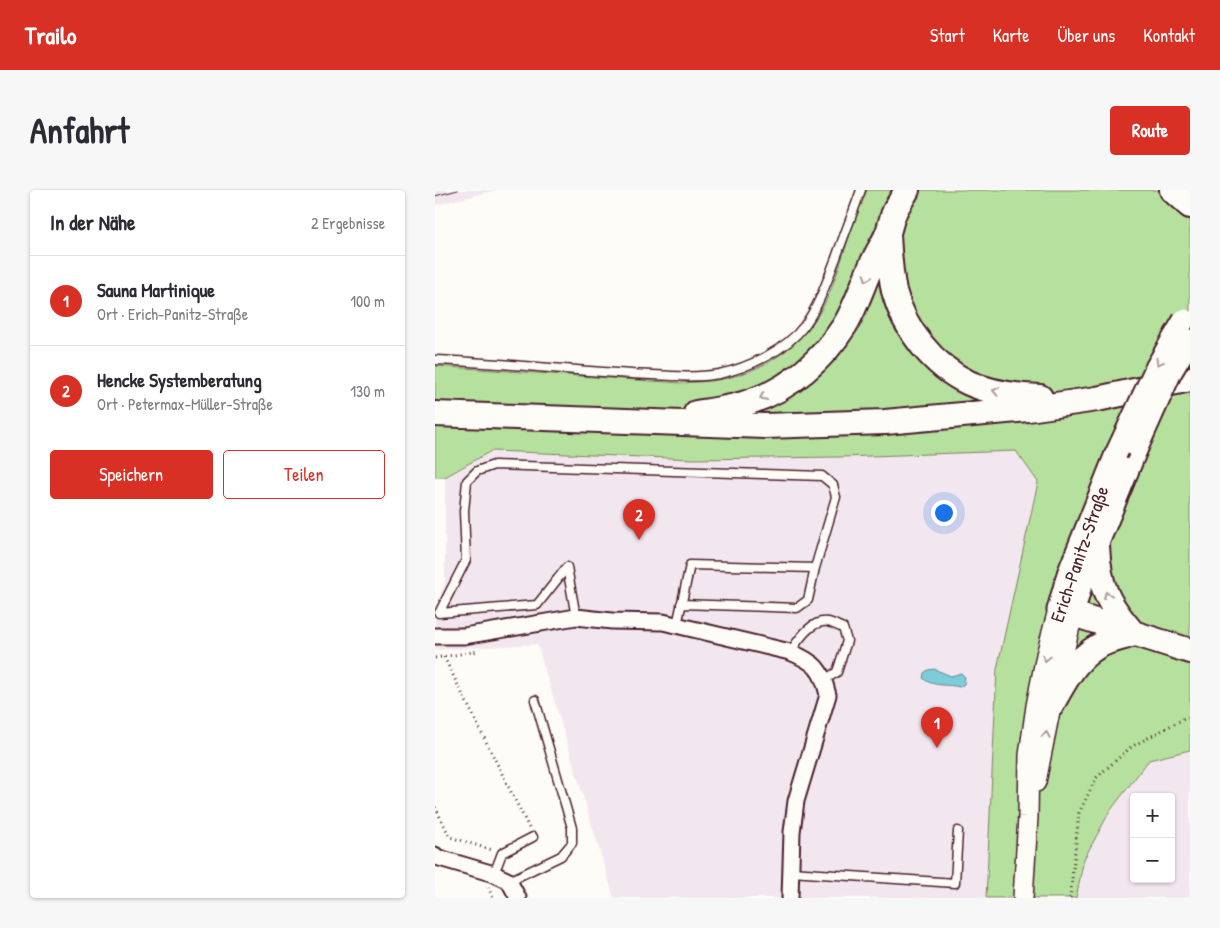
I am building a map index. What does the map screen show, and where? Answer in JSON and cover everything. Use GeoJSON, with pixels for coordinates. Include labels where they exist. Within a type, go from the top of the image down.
{"type":"FeatureCollection","features":[{"type":"Feature","properties":{"kind":"main road"},"geometry":{"type":"LineString","coordinates":[[632,422],[727,409],[761,398],[796,377],[815,362],[831,345],[845,325],[859,298],[872,263],[888,234],[894,213],[907,190]]}},
{"type":"Feature","properties":{"kind":"main road"},"geometry":{"type":"LineString","coordinates":[[1172,190],[1190,206]]}},
{"type":"Feature","properties":{"kind":"main road"},"geometry":{"type":"LineString","coordinates":[[888,234],[894,291],[904,319],[922,346],[944,367],[968,382],[995,392],[1030,396],[1097,399]]}},
{"type":"Feature","properties":{"kind":"main road","name":"Erich-Panitz-Straße"},"geometry":{"type":"LineString","coordinates":[[1065,612],[1068,574],[1116,454],[1157,366],[1187,315]]}},
{"type":"Feature","properties":{"kind":"main road","name":"Erich-Panitz-Straße"},"geometry":{"type":"LineString","coordinates":[[1065,612],[1082,582],[1116,495],[1171,372],[1190,340]]}},
{"type":"Feature","properties":{"kind":"main road"},"geometry":{"type":"LineString","coordinates":[[435,414],[765,426],[885,422],[1097,399],[1190,379]]}},
{"type":"Feature","properties":{"kind":"main road"},"geometry":{"type":"LineString","coordinates":[[1155,386],[1190,387]]}},
{"type":"Feature","properties":{"kind":"main road"},"geometry":{"type":"LineString","coordinates":[[1097,546],[1099,569],[1105,592],[1116,613],[1134,634]]}},
{"type":"Feature","properties":{"kind":"main road"},"geometry":{"type":"LineString","coordinates":[[1065,612],[1190,651]]}},
{"type":"Feature","properties":{"kind":"main road"},"geometry":{"type":"LineString","coordinates":[[1051,706],[1071,670],[1088,654],[1106,642],[1134,634]]}},
{"type":"Feature","properties":{"kind":"street","name":"Erich-Panitz-Straße"},"geometry":{"type":"LineString","coordinates":[[1028,817],[1043,754],[1065,612]]}},
{"type":"Feature","properties":{"kind":"street","name":"Erich-Panitz-Straße"},"geometry":{"type":"LineString","coordinates":[[1023,898],[1028,817],[1029,755],[1033,726],[1046,655],[1065,612]]}},
{"type":"Feature","properties":{"kind":"street"},"geometry":{"type":"LineString","coordinates":[[435,636],[464,636],[576,617],[612,621],[663,622],[790,652],[808,659],[818,668],[828,695],[797,801],[792,832],[790,898]]}},
{"type":"Feature","properties":{"kind":"street"},"geometry":{"type":"LineString","coordinates":[[435,857],[494,874],[509,881],[518,898]]}},
{"type":"Feature","properties":{"kind":"lane"},"geometry":{"type":"LineString","coordinates":[[435,360],[491,362],[578,371],[685,377],[719,374],[753,364],[783,345],[803,327],[814,311],[824,291],[861,190]]}},
{"type":"Feature","properties":{"kind":"lane"},"geometry":{"type":"LineString","coordinates":[[576,617],[567,567],[537,605],[439,613],[466,560],[464,511],[467,481],[477,471],[494,465],[822,476],[833,485],[836,497],[815,568],[808,600],[797,608],[681,604]]}},
{"type":"Feature","properties":{"kind":"lane"},"geometry":{"type":"LineString","coordinates":[[677,625],[690,565],[815,568]]}},
{"type":"Feature","properties":{"kind":"lane"},"geometry":{"type":"LineString","coordinates":[[790,652],[813,625],[826,622],[843,628],[847,641],[837,672],[824,680]]}},
{"type":"Feature","properties":{"kind":"lane"},"geometry":{"type":"LineString","coordinates":[[509,881],[561,856],[572,843],[572,828],[535,700]]}},
{"type":"Feature","properties":{"kind":"lane"},"geometry":{"type":"LineString","coordinates":[[791,872],[955,883],[958,831]]}},
{"type":"Feature","properties":{"kind":"lane"},"geometry":{"type":"LineString","coordinates":[[494,874],[502,853],[533,837]]}},
{"type":"Feature","properties":{"kind":"path"},"geometry":{"type":"LineString","coordinates":[[435,658],[444,657],[533,837]]}},
{"type":"Feature","properties":{"kind":"path"},"geometry":{"type":"LineString","coordinates":[[1070,898],[1079,813],[1097,778],[1131,746],[1183,719],[1190,718]]}},
{"type":"Feature","properties":{"kind":"path"},"geometry":{"type":"LineString","coordinates":[[435,807],[451,837],[502,853]]}},
{"type":"Feature","properties":{"kind":"shaded area"},"geometry":{"type":"Polygon","coordinates":[[[435,190],[498,190],[435,205],[435,190]]]}},
{"type":"Feature","properties":{"kind":"shaded area"},"geometry":{"type":"Polygon","coordinates":[[[491,451],[694,459],[842,457],[1016,451],[1038,482],[997,669],[986,898],[614,898],[537,644],[435,650],[435,612],[445,582],[445,477],[491,451]]]}},
{"type":"Feature","properties":{"kind":"shaded area"},"geometry":{"type":"Polygon","coordinates":[[[1190,750],[1190,898],[1076,898],[1084,859],[1110,811],[1149,760],[1190,750]]]}},
{"type":"Feature","properties":{"kind":"green space"},"geometry":{"type":"Polygon","coordinates":[[[867,190],[1190,190],[1190,750],[1149,760],[1110,811],[1084,859],[1076,898],[986,898],[997,669],[1038,482],[1016,451],[842,457],[694,459],[491,451],[445,477],[435,477],[435,366],[680,383],[718,380],[757,368],[789,348],[815,320],[833,284],[857,213],[867,190]]]}},
{"type":"Feature","properties":{"kind":"water"},"geometry":{"type":"Polygon","coordinates":[[[934,669],[951,676],[961,673],[965,677],[964,684],[960,687],[940,685],[926,681],[923,678],[924,673],[934,669]]]}},
{"type":"Feature","properties":{"kind":"tram line"},"geometry":{"type":"LineString","coordinates":[[435,196],[458,190]]}},
{"type":"Feature","properties":{"kind":"place","name":"Hencke Systemberatung"},"geometry":{"type":"Point","coordinates":[639,540]}},
{"type":"Feature","properties":{"kind":"place","name":"Sauna Martinique"},"geometry":{"type":"Point","coordinates":[937,748]}}]}
